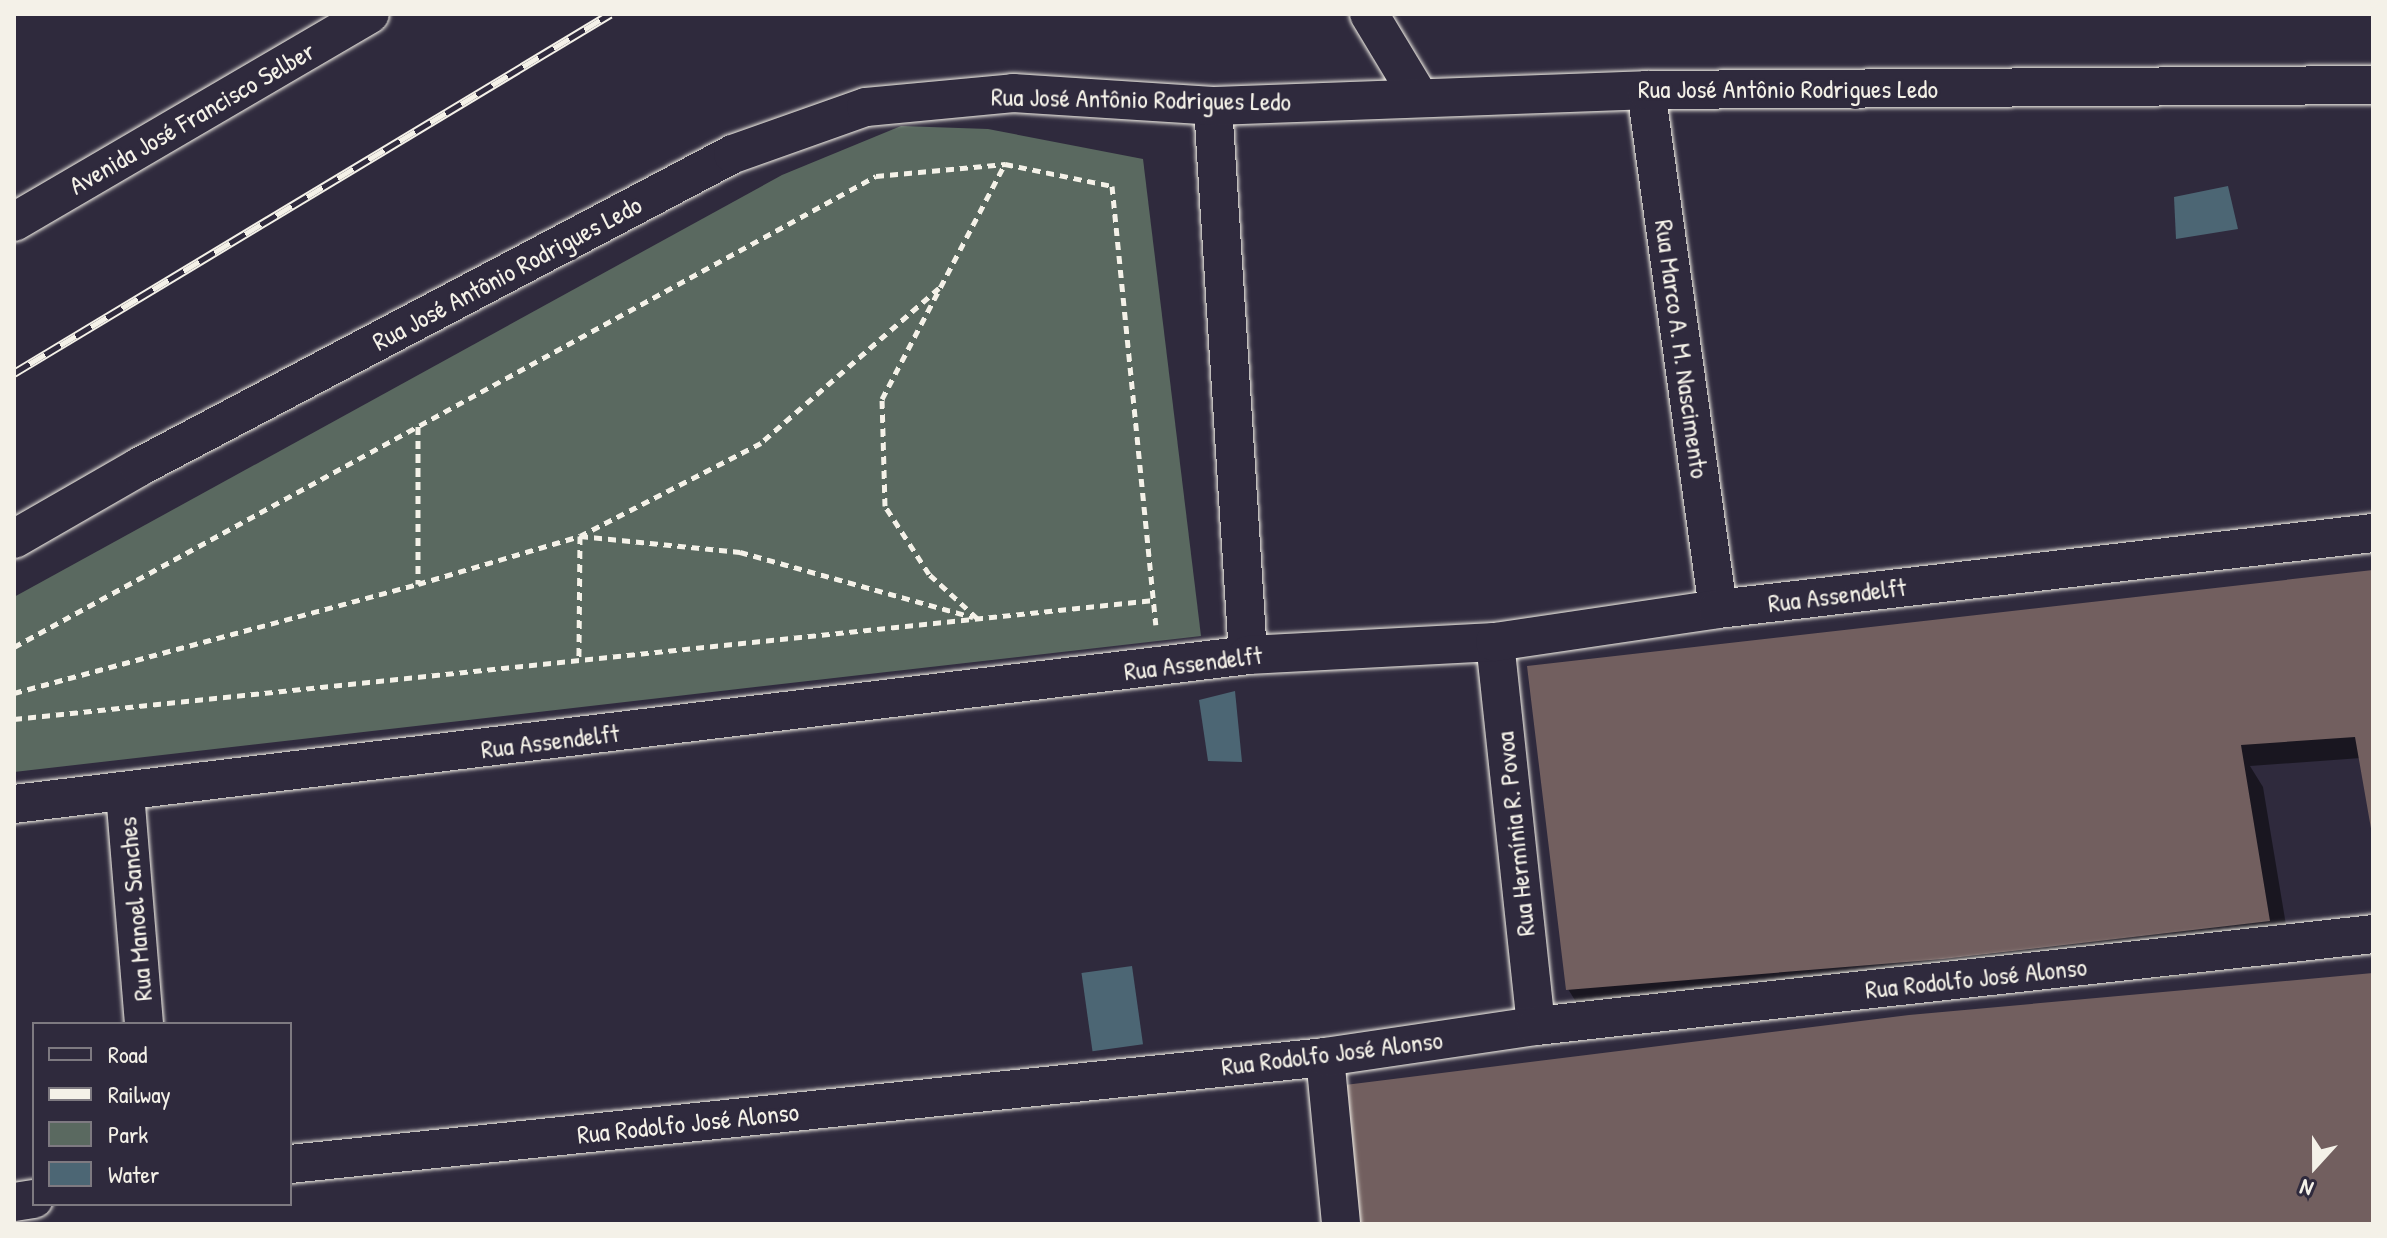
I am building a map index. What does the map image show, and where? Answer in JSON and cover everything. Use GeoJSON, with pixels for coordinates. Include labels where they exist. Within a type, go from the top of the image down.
{"type":"FeatureCollection","features":[{"type":"Feature","properties":{"kind":"street","name":"Avenida José Francisco Selber"},"geometry":{"type":"LineString","coordinates":[[14,222],[370,14]]}},
{"type":"Feature","properties":{"kind":"street"},"geometry":{"type":"LineString","coordinates":[[1369,14],[1419,97]]}},
{"type":"Feature","properties":{"kind":"street","name":"Rua José Antônio Rodrigues Ledo"},"geometry":{"type":"LineString","coordinates":[[14,539],[139,467],[733,154],[881,106],[1013,93],[1213,106],[1646,90],[2373,85]]}},
{"type":"Feature","properties":{"kind":"street","name":"Rua Marco A. M. Nascimento"},"geometry":{"type":"LineString","coordinates":[[1646,90],[1718,609]]}},
{"type":"Feature","properties":{"kind":"street"},"geometry":{"type":"LineString","coordinates":[[1213,106],[1248,655]]}},
{"type":"Feature","properties":{"kind":"street","name":"Rua Assendelft"},"geometry":{"type":"LineString","coordinates":[[14,804],[1248,655],[1495,642],[1718,609],[2373,533]]}},
{"type":"Feature","properties":{"kind":"street","name":"Rua Hermínia R. Povoa"},"geometry":{"type":"LineString","coordinates":[[1495,642],[1536,1026]]}},
{"type":"Feature","properties":{"kind":"street","name":"Rua Manoel Sanches"},"geometry":{"type":"LineString","coordinates":[[125,793],[144,1022]]}},
{"type":"Feature","properties":{"kind":"street","name":"Rua Rodolfo José Alonso"},"geometry":{"type":"LineString","coordinates":[[292,1164],[1325,1057],[1536,1026],[2373,934]]}},
{"type":"Feature","properties":{"kind":"street"},"geometry":{"type":"LineString","coordinates":[[1325,1057],[1341,1224]]}},
{"type":"Feature","properties":{"kind":"path"},"geometry":{"type":"LineString","coordinates":[[978,619],[929,574],[885,506],[882,399],[1005,164]]}},
{"type":"Feature","properties":{"kind":"path"},"geometry":{"type":"LineString","coordinates":[[14,647],[876,176],[1005,164],[1112,186],[1154,600],[14,719]]}},
{"type":"Feature","properties":{"kind":"path"},"geometry":{"type":"LineString","coordinates":[[14,693],[418,584],[580,536],[761,443],[939,288]]}},
{"type":"Feature","properties":{"kind":"path"},"geometry":{"type":"LineString","coordinates":[[418,426],[418,584]]}},
{"type":"Feature","properties":{"kind":"path"},"geometry":{"type":"LineString","coordinates":[[580,536],[740,552],[978,619]]}},
{"type":"Feature","properties":{"kind":"path"},"geometry":{"type":"LineString","coordinates":[[579,660],[580,536]]}},
{"type":"Feature","properties":{"kind":"green space"},"geometry":{"type":"Polygon","coordinates":[[[901,126],[988,129],[1143,159],[1201,636],[14,772],[14,597],[782,175],[901,126]]]}},
{"type":"Feature","properties":{"kind":"water"},"geometry":{"type":"Polygon","coordinates":[[[2228,186],[2238,229],[2176,239],[2174,197],[2228,186]]]}},
{"type":"Feature","properties":{"kind":"water"},"geometry":{"type":"Polygon","coordinates":[[[1235,691],[1242,762],[1208,761],[1199,700],[1235,691]]]}},
{"type":"Feature","properties":{"kind":"water"},"geometry":{"type":"Polygon","coordinates":[[[1132,966],[1143,1044],[1092,1051],[1081,973],[1132,966]]]}},
{"type":"Feature","properties":{"kind":"building"},"geometry":{"type":"Polygon","coordinates":[[[2373,570],[2373,840],[2355,737],[2241,745],[2270,921],[1943,959],[1566,990],[1527,666],[2373,570]]]}},
{"type":"Feature","properties":{"kind":"building"},"geometry":{"type":"Polygon","coordinates":[[[2373,973],[2373,1224],[1359,1224],[1345,1085],[1909,1015],[2373,973]]]}},
{"type":"Feature","properties":{"kind":"railway"},"geometry":{"type":"LineString","coordinates":[[14,373],[610,14]]}}]}
